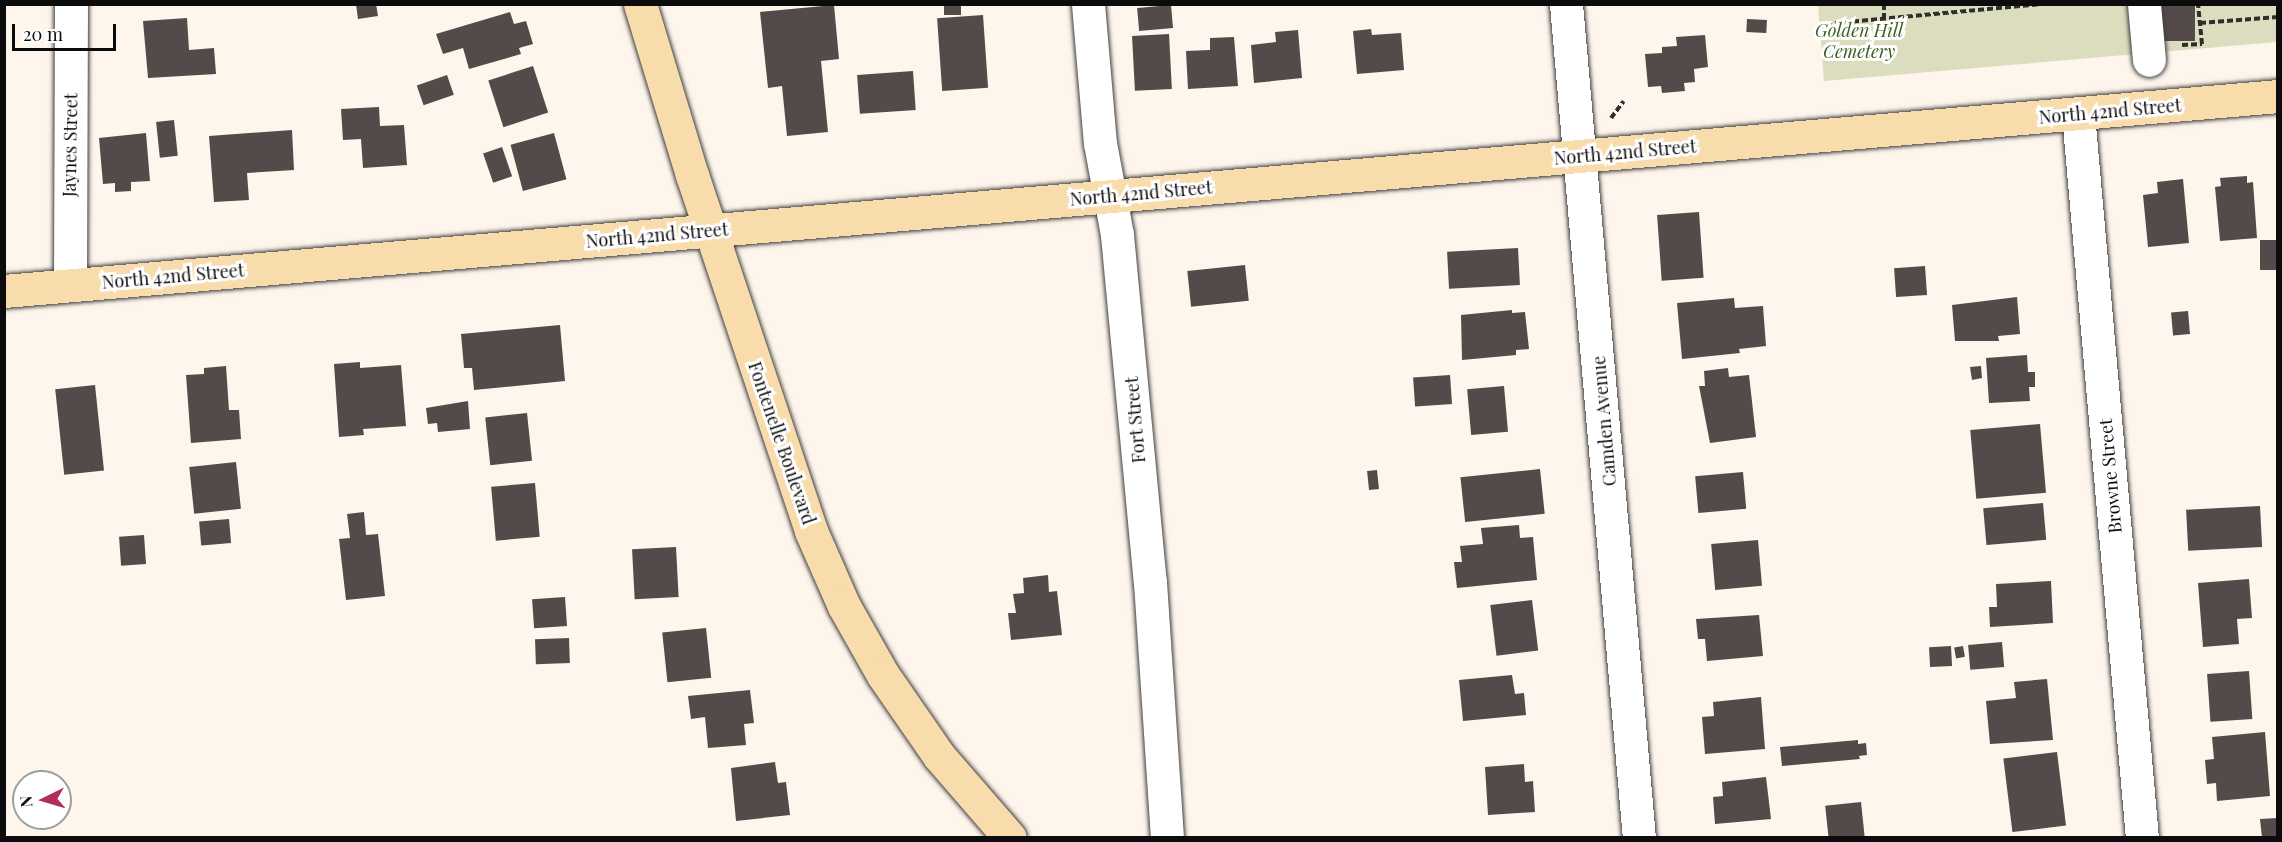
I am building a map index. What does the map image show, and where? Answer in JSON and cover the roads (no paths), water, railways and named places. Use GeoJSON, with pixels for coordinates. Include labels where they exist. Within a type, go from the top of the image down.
{"type":"FeatureCollection","features":[{"type":"Feature","properties":{"kind":"main road","name":"Fontenelle Boulevard"},"geometry":{"type":"LineString","coordinates":[[640,4],[710,230],[812,531],[844,606],[883,675],[939,756],[1010,837]]}},
{"type":"Feature","properties":{"kind":"main road","name":"North 42nd Street"},"geometry":{"type":"LineString","coordinates":[[4,291],[2277,96]]}},
{"type":"Feature","properties":{"kind":"street","name":"Jaynes Street"},"geometry":{"type":"LineString","coordinates":[[69,285],[71,4]]}},
{"type":"Feature","properties":{"kind":"street","name":"Fort Street"},"geometry":{"type":"LineString","coordinates":[[1088,4],[1100,144],[1117,235],[1150,582],[1167,837]]}},
{"type":"Feature","properties":{"kind":"street","name":"Camden Avenue"},"geometry":{"type":"LineString","coordinates":[[1566,4],[1640,837]]}},
{"type":"Feature","properties":{"kind":"street"},"geometry":{"type":"LineString","coordinates":[[2144,4],[2162,53]]}},
{"type":"Feature","properties":{"kind":"street","name":"Browne Street"},"geometry":{"type":"LineString","coordinates":[[2078,114],[2142,837]]}},
{"type":"Feature","properties":{"kind":"park label","name":"Golden Hill Cemetery"},"geometry":{"type":"Point","coordinates":[1859,42]}}]}
